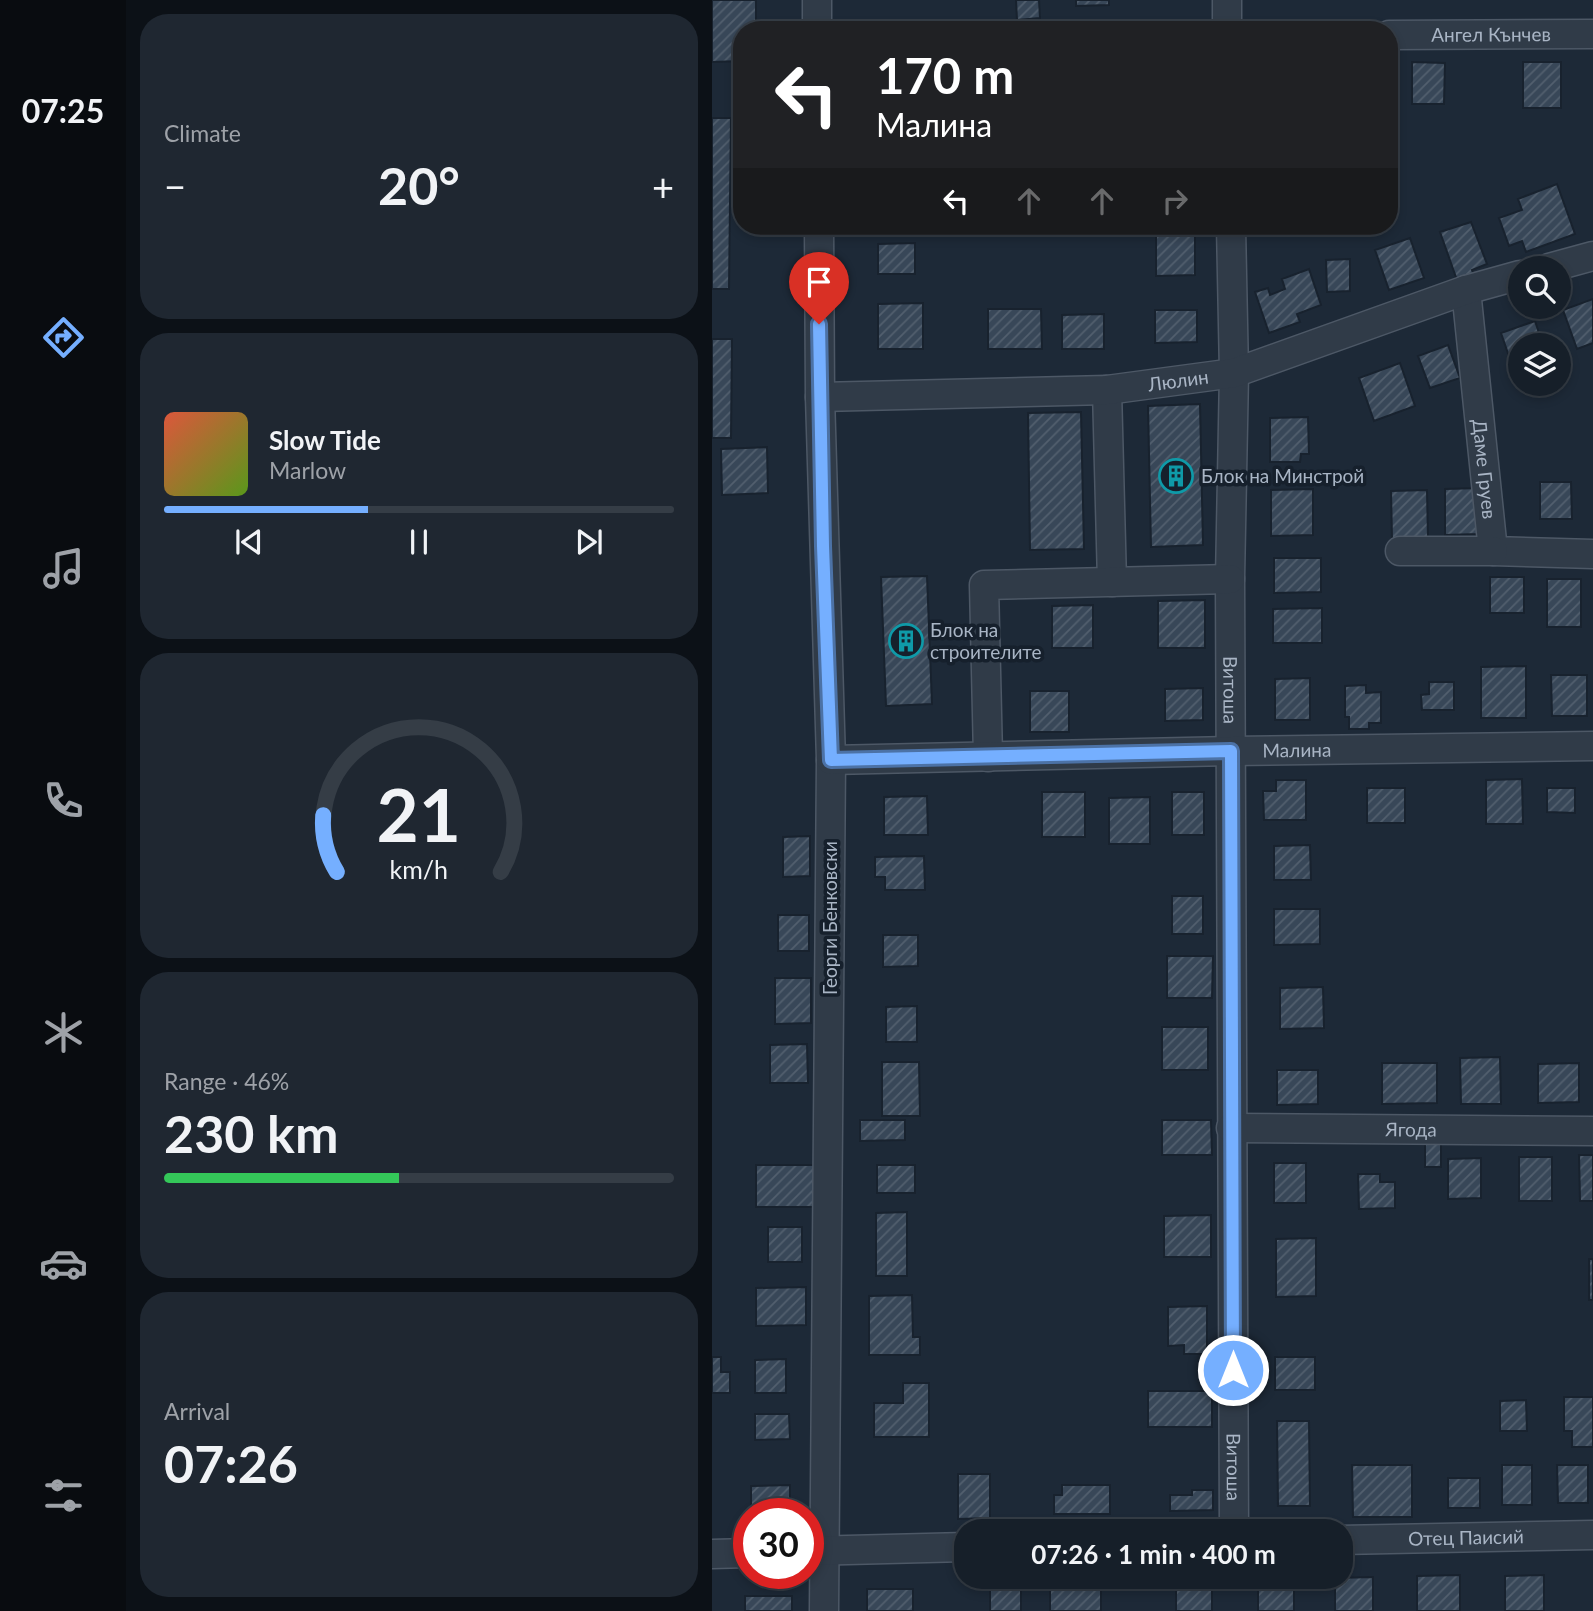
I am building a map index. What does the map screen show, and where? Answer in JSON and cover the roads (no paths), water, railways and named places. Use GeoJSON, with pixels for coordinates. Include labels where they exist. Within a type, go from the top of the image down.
{"type":"FeatureCollection","features":[{"type":"Feature","properties":{"kind":"street"},"geometry":{"type":"LineString","coordinates":[[817,0],[817,21]]}},
{"type":"Feature","properties":{"kind":"street"},"geometry":{"type":"LineString","coordinates":[[1227,0],[1228,21]]}},
{"type":"Feature","properties":{"kind":"street","name":"Ангел Кънчев"},"geometry":{"type":"LineString","coordinates":[[1398,35],[1593,34]]}},
{"type":"Feature","properties":{"kind":"street","name":"Георги Бенковски"},"geometry":{"type":"LineString","coordinates":[[818,1498],[831,760],[820,397],[819,235]]}},
{"type":"Feature","properties":{"kind":"street","name":"Витоша"},"geometry":{"type":"LineString","coordinates":[[1231,235],[1234,373],[1230,579],[1234,1519]]}},
{"type":"Feature","properties":{"kind":"street"},"geometry":{"type":"LineString","coordinates":[[1571,262],[1593,256]]}},
{"type":"Feature","properties":{"kind":"street","name":"Люлин"},"geometry":{"type":"LineString","coordinates":[[820,397],[1107,390],[1234,373],[1466,290],[1508,278]]}},
{"type":"Feature","properties":{"kind":"street","name":"Даме Груев"},"geometry":{"type":"LineString","coordinates":[[1466,290],[1493,551]]}},
{"type":"Feature","properties":{"kind":"street"},"geometry":{"type":"LineString","coordinates":[[1107,390],[1112,582]]}},
{"type":"Feature","properties":{"kind":"street"},"geometry":{"type":"LineString","coordinates":[[1400,551],[1593,554]]}},
{"type":"Feature","properties":{"kind":"street"},"geometry":{"type":"LineString","coordinates":[[988,757],[984,585],[1230,579]]}},
{"type":"Feature","properties":{"kind":"street","name":"Малина"},"geometry":{"type":"LineString","coordinates":[[831,760],[1231,751],[1593,747]]}},
{"type":"Feature","properties":{"kind":"street","name":"Ягода"},"geometry":{"type":"LineString","coordinates":[[1231,1128],[1593,1131]]}},
{"type":"Feature","properties":{"kind":"street","name":"Отец Паисий"},"geometry":{"type":"LineString","coordinates":[[1353,1539],[1593,1535]]}},
{"type":"Feature","properties":{"kind":"street"},"geometry":{"type":"LineString","coordinates":[[824,1550],[954,1547]]}},
{"type":"Feature","properties":{"kind":"street"},"geometry":{"type":"LineString","coordinates":[[712,1554],[733,1553]]}},
{"type":"Feature","properties":{"kind":"street","name":"Георги Бенковски"},"geometry":{"type":"LineString","coordinates":[[821,1589],[824,1611]]}},
{"type":"Feature","properties":{"kind":"place","name":"Блок на Минстрой"},"geometry":{"type":"Point","coordinates":[1176,476]}},
{"type":"Feature","properties":{"kind":"place","name":"Блок на строителите"},"geometry":{"type":"Point","coordinates":[906,641]}}]}
